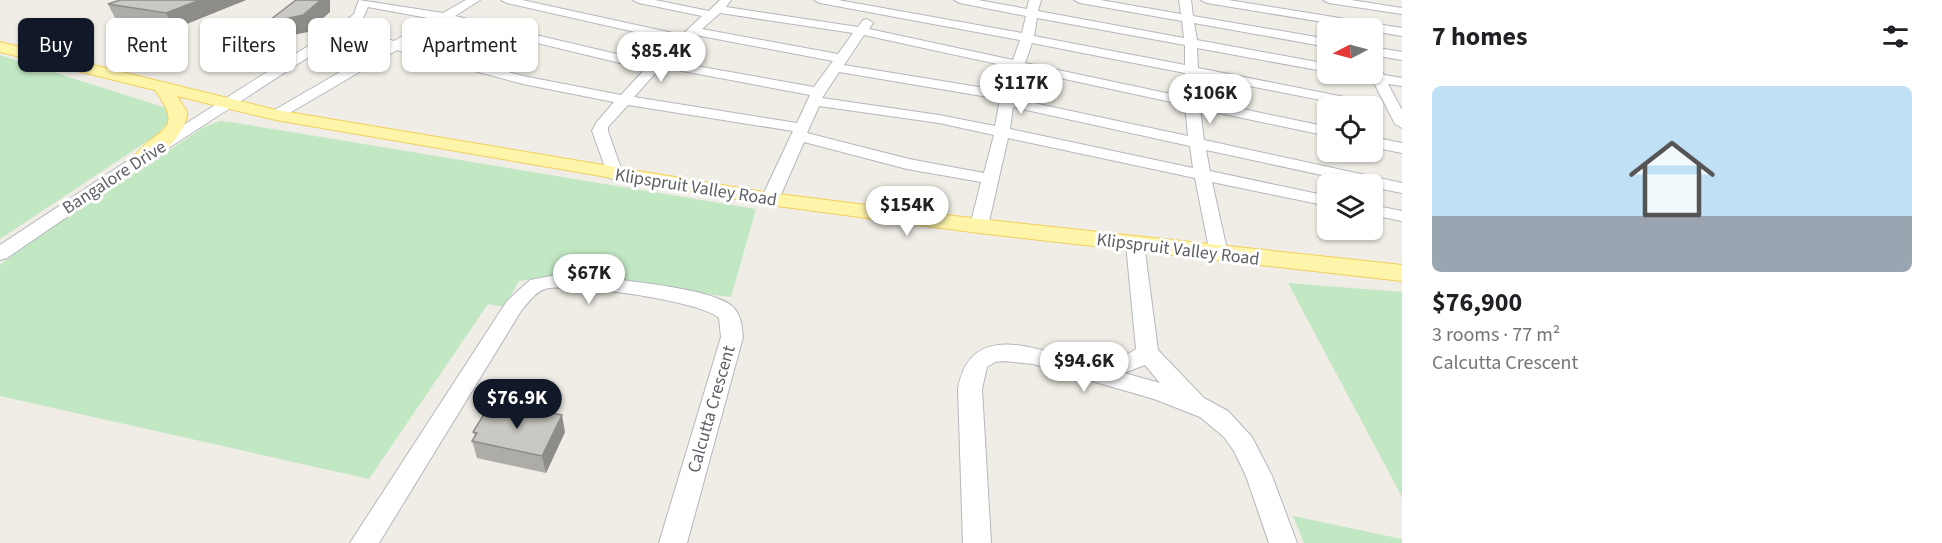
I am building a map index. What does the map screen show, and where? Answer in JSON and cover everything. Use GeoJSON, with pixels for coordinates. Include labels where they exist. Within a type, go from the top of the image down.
{"type":"FeatureCollection","features":[{"type":"Feature","properties":{"kind":"main road","name":"Klipspruit Valley Road"},"geometry":{"type":"LineString","coordinates":[[0,47],[276,115],[770,199],[979,226],[1402,273]]}},
{"type":"Feature","properties":{"kind":"main road"},"geometry":{"type":"LineString","coordinates":[[144,157],[173,129],[177,120],[176,107],[162,88]]}},
{"type":"Feature","properties":{"kind":"street"},"geometry":{"type":"LineString","coordinates":[[276,115],[474,0]]}},
{"type":"Feature","properties":{"kind":"street"},"geometry":{"type":"LineString","coordinates":[[507,0],[1007,99],[1197,144],[1402,188]]}},
{"type":"Feature","properties":{"kind":"street"},"geometry":{"type":"LineString","coordinates":[[639,0],[719,8],[861,31],[1317,130]]}},
{"type":"Feature","properties":{"kind":"street"},"geometry":{"type":"LineString","coordinates":[[820,0],[881,4],[1027,38],[1317,96]]}},
{"type":"Feature","properties":{"kind":"street"},"geometry":{"type":"LineString","coordinates":[[960,0],[1034,7],[1191,44],[1317,66]]}},
{"type":"Feature","properties":{"kind":"street"},"geometry":{"type":"LineString","coordinates":[[1080,0],[1317,41]]}},
{"type":"Feature","properties":{"kind":"street"},"geometry":{"type":"LineString","coordinates":[[1185,0],[1191,44],[1191,104],[1202,175],[1219,254]]}},
{"type":"Feature","properties":{"kind":"street"},"geometry":{"type":"LineString","coordinates":[[1207,0],[1317,20]]}},
{"type":"Feature","properties":{"kind":"street"},"geometry":{"type":"LineString","coordinates":[[1334,0],[1346,18]]}},
{"type":"Feature","properties":{"kind":"street"},"geometry":{"type":"LineString","coordinates":[[1334,0],[1402,11]]}},
{"type":"Feature","properties":{"kind":"street"},"geometry":{"type":"LineString","coordinates":[[365,1],[657,65],[1002,132],[1317,199]]}},
{"type":"Feature","properties":{"kind":"street","name":"Bangalore Drive"},"geometry":{"type":"LineString","coordinates":[[357,18],[365,1]]}},
{"type":"Feature","properties":{"kind":"street"},"geometry":{"type":"LineString","coordinates":[[770,199],[816,97],[881,4]]}},
{"type":"Feature","properties":{"kind":"street"},"geometry":{"type":"LineString","coordinates":[[979,226],[1002,132],[1007,99],[1027,38],[1034,7]]}},
{"type":"Feature","properties":{"kind":"street"},"geometry":{"type":"LineString","coordinates":[[615,174],[603,140],[601,126],[657,65],[719,8]]}},
{"type":"Feature","properties":{"kind":"street"},"geometry":{"type":"LineString","coordinates":[[1383,30],[1402,32]]}},
{"type":"Feature","properties":{"kind":"street"},"geometry":{"type":"LineString","coordinates":[[390,44],[514,78],[800,132],[907,164],[991,179]]}},
{"type":"Feature","properties":{"kind":"street","name":"Bangalore Drive"},"geometry":{"type":"LineString","coordinates":[[0,254],[144,157],[308,52]]}},
{"type":"Feature","properties":{"kind":"street"},"geometry":{"type":"LineString","coordinates":[[1383,53],[1402,56]]}},
{"type":"Feature","properties":{"kind":"street"},"geometry":{"type":"LineString","coordinates":[[1383,75],[1402,82]]}},
{"type":"Feature","properties":{"kind":"street"},"geometry":{"type":"LineString","coordinates":[[1383,84],[1400,116]]}},
{"type":"Feature","properties":{"kind":"street"},"geometry":{"type":"LineString","coordinates":[[1383,111],[1400,116]]}},
{"type":"Feature","properties":{"kind":"street"},"geometry":{"type":"LineString","coordinates":[[1383,144],[1402,148]]}},
{"type":"Feature","properties":{"kind":"street"},"geometry":{"type":"LineString","coordinates":[[1383,212],[1402,216]]}},
{"type":"Feature","properties":{"kind":"street"},"geometry":{"type":"LineString","coordinates":[[1135,244],[1147,352],[1166,375],[1199,407]]}},
{"type":"Feature","properties":{"kind":"street","name":"Calcutta Crescent"},"geometry":{"type":"LineString","coordinates":[[364,543],[514,306],[533,287],[552,281],[680,296],[720,308],[730,319],[732,337],[673,543]]}},
{"type":"Feature","properties":{"kind":"street"},"geometry":{"type":"LineString","coordinates":[[1086,372],[1128,365],[1140,359],[1147,352]]}},
{"type":"Feature","properties":{"kind":"street"},"geometry":{"type":"LineString","coordinates":[[977,543],[970,389],[972,370],[987,356],[1016,353],[1199,407],[1218,417],[1240,440],[1253,465],[1283,543]]}},
{"type":"Feature","properties":{"kind":"green space"},"geometry":{"type":"Polygon","coordinates":[[[0,55],[18,61],[18,72],[53,72],[166,108],[171,119],[155,136],[0,239],[0,55]]]}},
{"type":"Feature","properties":{"kind":"green space"},"geometry":{"type":"Polygon","coordinates":[[[220,121],[756,209],[731,297],[554,276],[519,281],[504,307],[488,304],[369,479],[0,396],[0,265],[21,248],[204,127],[220,121]]]}},
{"type":"Feature","properties":{"kind":"green space"},"geometry":{"type":"Polygon","coordinates":[[[1288,283],[1402,292],[1402,497],[1288,283]]]}},
{"type":"Feature","properties":{"kind":"green space"},"geometry":{"type":"Polygon","coordinates":[[[1293,516],[1402,539],[1402,543],[1304,543],[1293,516]]]}},
{"type":"Feature","properties":{"kind":"building"},"geometry":{"type":"Polygon","coordinates":[[[120,0],[200,0],[166,13],[108,4],[120,0]]]}},
{"type":"Feature","properties":{"kind":"building"},"geometry":{"type":"Polygon","coordinates":[[[296,0],[321,0],[303,15],[273,18],[296,0]]]}},
{"type":"Feature","properties":{"kind":"building"},"geometry":{"type":"Polygon","coordinates":[[[489,406],[531,415],[534,410],[562,415],[542,456],[472,441],[477,433],[473,432],[489,406]]]}}]}
